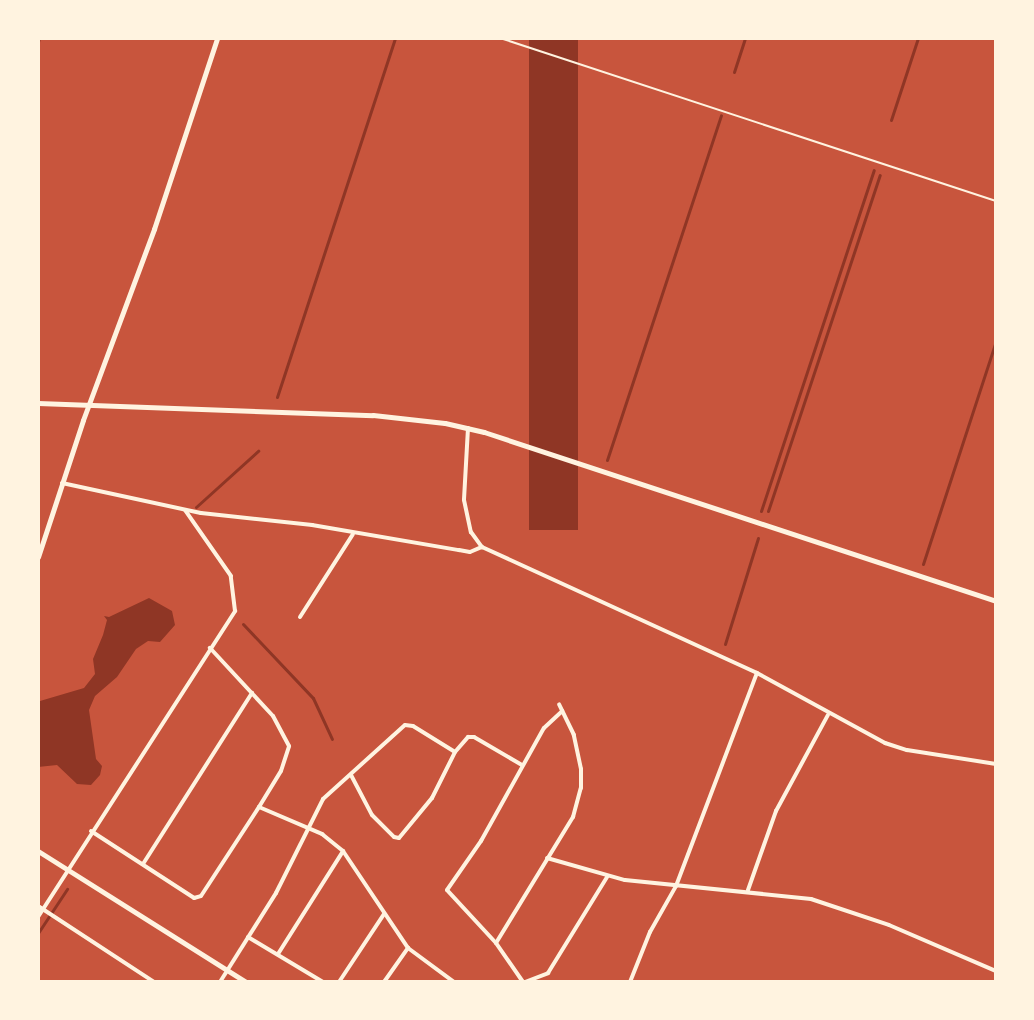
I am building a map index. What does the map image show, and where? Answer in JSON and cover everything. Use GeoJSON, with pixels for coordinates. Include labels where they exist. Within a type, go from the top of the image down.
{"type":"FeatureCollection","features":[{"type":"Feature","properties":{"kind":"street"},"geometry":{"type":"LineString","coordinates":[[38,557],[89,404],[154,229],[217,38]]}},
{"type":"Feature","properties":{"kind":"street"},"geometry":{"type":"LineString","coordinates":[[38,403],[373,415],[468,428],[996,601]]}},
{"type":"Feature","properties":{"kind":"street"},"geometry":{"type":"LineString","coordinates":[[468,428],[464,500],[471,532],[482,547],[757,673],[829,715],[907,750],[996,764]]}},
{"type":"Feature","properties":{"kind":"street"},"geometry":{"type":"LineString","coordinates":[[62,483],[185,510],[470,552],[482,547]]}},
{"type":"Feature","properties":{"kind":"street"},"geometry":{"type":"LineString","coordinates":[[38,917],[235,611],[236,592],[231,576],[185,510]]}},
{"type":"Feature","properties":{"kind":"street"},"geometry":{"type":"LineString","coordinates":[[300,617],[353,534]]}},
{"type":"Feature","properties":{"kind":"street"},"geometry":{"type":"LineString","coordinates":[[91,831],[194,898],[201,896],[259,807],[281,771],[289,746],[273,716],[210,648]]}},
{"type":"Feature","properties":{"kind":"street"},"geometry":{"type":"LineString","coordinates":[[630,982],[650,932],[676,886],[757,673]]}},
{"type":"Feature","properties":{"kind":"street"},"geometry":{"type":"LineString","coordinates":[[143,864],[252,693]]}},
{"type":"Feature","properties":{"kind":"street"},"geometry":{"type":"LineString","coordinates":[[496,943],[573,817],[581,788],[577,748],[559,704]]}},
{"type":"Feature","properties":{"kind":"street"},"geometry":{"type":"LineString","coordinates":[[562,711],[548,721],[481,841],[447,890],[496,943],[524,982],[548,973],[607,877]]}},
{"type":"Feature","properties":{"kind":"street"},"geometry":{"type":"LineString","coordinates":[[748,890],[776,811],[829,715]]}},
{"type":"Feature","properties":{"kind":"street"},"geometry":{"type":"LineString","coordinates":[[220,982],[276,893],[323,799],[405,725],[413,726],[455,752]]}},
{"type":"Feature","properties":{"kind":"street"},"geometry":{"type":"LineString","coordinates":[[351,775],[372,815],[399,838],[432,798],[461,742],[474,737],[522,765]]}},
{"type":"Feature","properties":{"kind":"street"},"geometry":{"type":"LineString","coordinates":[[259,807],[307,826],[343,851],[408,948],[454,982]]}},
{"type":"Feature","properties":{"kind":"street"},"geometry":{"type":"LineString","coordinates":[[38,851],[246,982]]}},
{"type":"Feature","properties":{"kind":"street"},"geometry":{"type":"LineString","coordinates":[[278,954],[343,851]]}},
{"type":"Feature","properties":{"kind":"street"},"geometry":{"type":"LineString","coordinates":[[547,858],[607,877],[811,899],[854,912],[996,971]]}},
{"type":"Feature","properties":{"kind":"street"},"geometry":{"type":"LineString","coordinates":[[38,906],[154,982]]}},
{"type":"Feature","properties":{"kind":"street"},"geometry":{"type":"LineString","coordinates":[[339,982],[384,914]]}},
{"type":"Feature","properties":{"kind":"street"},"geometry":{"type":"LineString","coordinates":[[248,937],[323,982]]}},
{"type":"Feature","properties":{"kind":"street"},"geometry":{"type":"LineString","coordinates":[[384,982],[408,948]]}},
{"type":"Feature","properties":{"kind":"street"},"geometry":{"type":"LineString","coordinates":[[135,981],[140,974]]}},
{"type":"Feature","properties":{"kind":"path"},"geometry":{"type":"LineString","coordinates":[[500,38],[996,201]]}},
{"type":"Feature","properties":{"kind":"shaded area"},"geometry":{"type":"Polygon","coordinates":[[[529,38],[578,38],[578,530],[529,530],[529,38]]]}},
{"type":"Feature","properties":{"kind":"shaded area"},"geometry":{"type":"Polygon","coordinates":[[[149,598],[172,611],[175,625],[160,642],[148,641],[136,649],[117,677],[95,696],[89,710],[96,759],[102,766],[100,775],[91,785],[77,784],[57,765],[38,767],[40,701],[84,688],[95,674],[93,659],[107,620],[104,616],[109,617],[149,598]]]}},
{"type":"Feature","properties":{"kind":"waterway"},"geometry":{"type":"LineString","coordinates":[[38,42],[39,38]]}},
{"type":"Feature","properties":{"kind":"waterway"},"geometry":{"type":"LineString","coordinates":[[277,397],[395,38]]}},
{"type":"Feature","properties":{"kind":"waterway"},"geometry":{"type":"LineString","coordinates":[[734,72],[745,38]]}},
{"type":"Feature","properties":{"kind":"waterway"},"geometry":{"type":"LineString","coordinates":[[891,120],[918,38]]}},
{"type":"Feature","properties":{"kind":"waterway"},"geometry":{"type":"LineString","coordinates":[[607,460],[721,115]]}},
{"type":"Feature","properties":{"kind":"waterway"},"geometry":{"type":"LineString","coordinates":[[761,511],[874,170]]}},
{"type":"Feature","properties":{"kind":"waterway"},"geometry":{"type":"LineString","coordinates":[[768,511],[880,175]]}},
{"type":"Feature","properties":{"kind":"waterway"},"geometry":{"type":"LineString","coordinates":[[923,564],[996,341]]}},
{"type":"Feature","properties":{"kind":"waterway"},"geometry":{"type":"LineString","coordinates":[[196,507],[258,451]]}},
{"type":"Feature","properties":{"kind":"waterway"},"geometry":{"type":"LineString","coordinates":[[725,644],[758,538]]}},
{"type":"Feature","properties":{"kind":"waterway"},"geometry":{"type":"LineString","coordinates":[[243,624],[313,698],[332,739]]}},
{"type":"Feature","properties":{"kind":"waterway"},"geometry":{"type":"LineString","coordinates":[[38,933],[67,889]]}}]}
